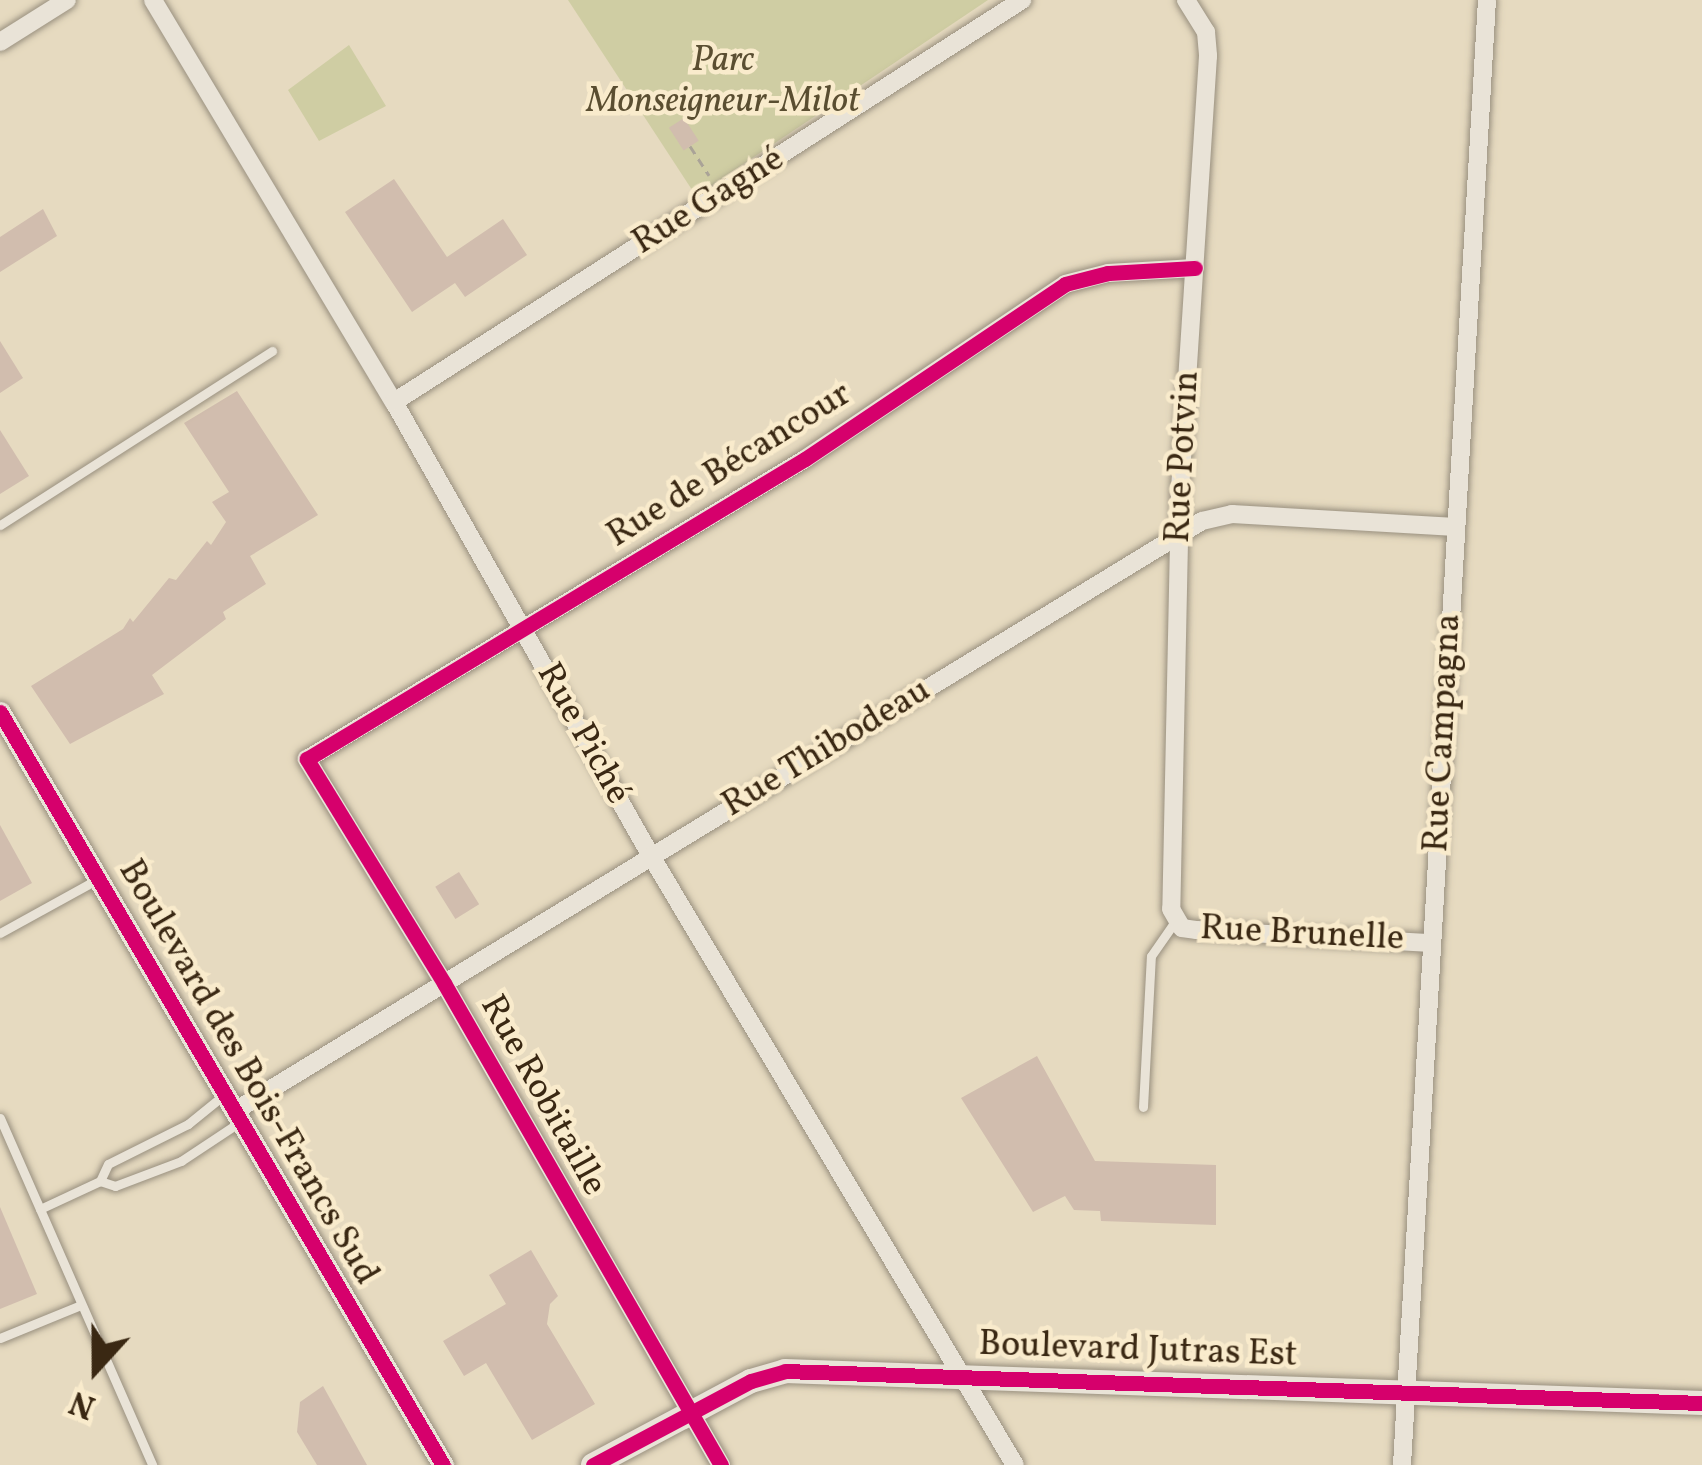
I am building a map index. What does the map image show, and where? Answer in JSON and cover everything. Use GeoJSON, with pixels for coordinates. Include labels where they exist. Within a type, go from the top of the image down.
{"type":"FeatureCollection","features":[{"type":"Feature","properties":{"kind":"main road","name":"Boulevard Jutras Est"},"geometry":{"type":"LineString","coordinates":[[593,1465],[751,1381],[785,1371],[1702,1403]]}},
{"type":"Feature","properties":{"kind":"street"},"geometry":{"type":"LineString","coordinates":[[0,42],[67,0]]}},
{"type":"Feature","properties":{"kind":"street","name":"Rue Piché"},"geometry":{"type":"LineString","coordinates":[[153,0],[394,402],[651,856],[1015,1465]]}},
{"type":"Feature","properties":{"kind":"street","name":"Rue Gagné"},"geometry":{"type":"LineString","coordinates":[[394,402],[1022,0]]}},
{"type":"Feature","properties":{"kind":"street","name":"Rue Potvin"},"geometry":{"type":"LineString","coordinates":[[1176,920],[1171,909],[1179,536],[1208,56],[1206,32],[1186,0]]}},
{"type":"Feature","properties":{"kind":"street","name":"Rue Campagna"},"geometry":{"type":"LineString","coordinates":[[1402,1465],[1487,0]]}},
{"type":"Feature","properties":{"kind":"street","name":"Rue de Bécancour"},"geometry":{"type":"LineString","coordinates":[[308,759],[805,459],[1065,284],[1108,273],[1195,268]]}},
{"type":"Feature","properties":{"kind":"street","name":"Rue Thibodeau"},"geometry":{"type":"LineString","coordinates":[[233,1109],[1202,521],[1232,514],[1456,527]]}},
{"type":"Feature","properties":{"kind":"street","name":"Boulevard des Bois-Francs Sud"},"geometry":{"type":"LineString","coordinates":[[0,712],[443,1465]]}},
{"type":"Feature","properties":{"kind":"street","name":"Rue Robitaille"},"geometry":{"type":"LineString","coordinates":[[308,759],[444,983],[722,1465]]}},
{"type":"Feature","properties":{"kind":"street","name":"Rue Brunelle"},"geometry":{"type":"LineString","coordinates":[[1176,920],[1182,928],[1197,930],[1432,943]]}},
{"type":"Feature","properties":{"kind":"lane"},"geometry":{"type":"LineString","coordinates":[[0,525],[272,351]]}},
{"type":"Feature","properties":{"kind":"lane"},"geometry":{"type":"LineString","coordinates":[[0,933],[98,878]]}},
{"type":"Feature","properties":{"kind":"lane"},"geometry":{"type":"LineString","coordinates":[[1143,1107],[1151,956],[1176,920]]}},
{"type":"Feature","properties":{"kind":"lane"},"geometry":{"type":"LineString","coordinates":[[100,1181],[115,1186],[181,1161],[233,1109]]}},
{"type":"Feature","properties":{"kind":"lane"},"geometry":{"type":"LineString","coordinates":[[40,1209],[100,1181],[108,1164],[188,1124],[233,1109]]}},
{"type":"Feature","properties":{"kind":"lane"},"geometry":{"type":"LineString","coordinates":[[0,1118],[152,1465]]}},
{"type":"Feature","properties":{"kind":"lane"},"geometry":{"type":"LineString","coordinates":[[0,1338],[82,1305]]}},
{"type":"Feature","properties":{"kind":"path"},"geometry":{"type":"LineString","coordinates":[[690,146],[722,194]]}},
{"type":"Feature","properties":{"kind":"green space","name":"Parc Monseigneur-Milot"},"geometry":{"type":"Polygon","coordinates":[[[568,0],[988,0],[696,196],[568,0]]]}},
{"type":"Feature","properties":{"kind":"green space"},"geometry":{"type":"Polygon","coordinates":[[[349,45],[386,106],[319,141],[288,90],[349,45]]]}},
{"type":"Feature","properties":{"kind":"building"},"geometry":{"type":"Polygon","coordinates":[[[684,118],[699,141],[684,150],[669,128],[684,118]]]}},
{"type":"Feature","properties":{"kind":"building"},"geometry":{"type":"Polygon","coordinates":[[[394,179],[447,257],[503,219],[527,255],[465,297],[455,283],[412,312],[345,212],[394,179]]]}},
{"type":"Feature","properties":{"kind":"building"},"geometry":{"type":"Polygon","coordinates":[[[43,209],[57,236],[0,272],[0,237],[43,209]]]}},
{"type":"Feature","properties":{"kind":"building"},"geometry":{"type":"Polygon","coordinates":[[[0,341],[23,378],[0,393],[0,341]]]}},
{"type":"Feature","properties":{"kind":"building"},"geometry":{"type":"Polygon","coordinates":[[[237,391],[318,515],[250,556],[266,584],[223,612],[226,619],[152,675],[164,694],[70,744],[31,686],[123,629],[130,618],[133,622],[169,578],[176,580],[207,541],[211,545],[226,522],[212,502],[229,492],[184,423],[237,391]]]}},
{"type":"Feature","properties":{"kind":"building"},"geometry":{"type":"Polygon","coordinates":[[[0,430],[29,476],[0,494],[0,430]]]}},
{"type":"Feature","properties":{"kind":"building"},"geometry":{"type":"Polygon","coordinates":[[[0,825],[32,883],[0,901],[0,825]]]}},
{"type":"Feature","properties":{"kind":"building"},"geometry":{"type":"Polygon","coordinates":[[[459,872],[479,904],[455,919],[435,887],[459,872]]]}},
{"type":"Feature","properties":{"kind":"building"},"geometry":{"type":"Polygon","coordinates":[[[1037,1056],[1095,1161],[1216,1165],[1216,1225],[1101,1221],[1100,1211],[1074,1210],[1065,1196],[1033,1212],[961,1098],[1037,1056]]]}},
{"type":"Feature","properties":{"kind":"building"},"geometry":{"type":"Polygon","coordinates":[[[0,1207],[37,1294],[0,1309],[0,1207]]]}},
{"type":"Feature","properties":{"kind":"building"},"geometry":{"type":"Polygon","coordinates":[[[531,1250],[558,1296],[550,1304],[547,1324],[595,1404],[532,1440],[486,1363],[464,1376],[443,1341],[506,1304],[489,1275],[531,1250]]]}},
{"type":"Feature","properties":{"kind":"building"},"geometry":{"type":"Polygon","coordinates":[[[323,1386],[367,1465],[317,1465],[297,1432],[300,1402],[323,1386]]]}},
{"type":"Feature","properties":{"kind":"cycle path"},"geometry":{"type":"LineString","coordinates":[[721,1465],[444,983],[307,759],[805,459],[1065,284],[1108,273],[1195,268]]}},
{"type":"Feature","properties":{"kind":"cycle path"},"geometry":{"type":"LineString","coordinates":[[0,712],[443,1465]]}},
{"type":"Feature","properties":{"kind":"cycle path"},"geometry":{"type":"LineString","coordinates":[[593,1465],[751,1381],[785,1371],[1702,1403]]}}]}
